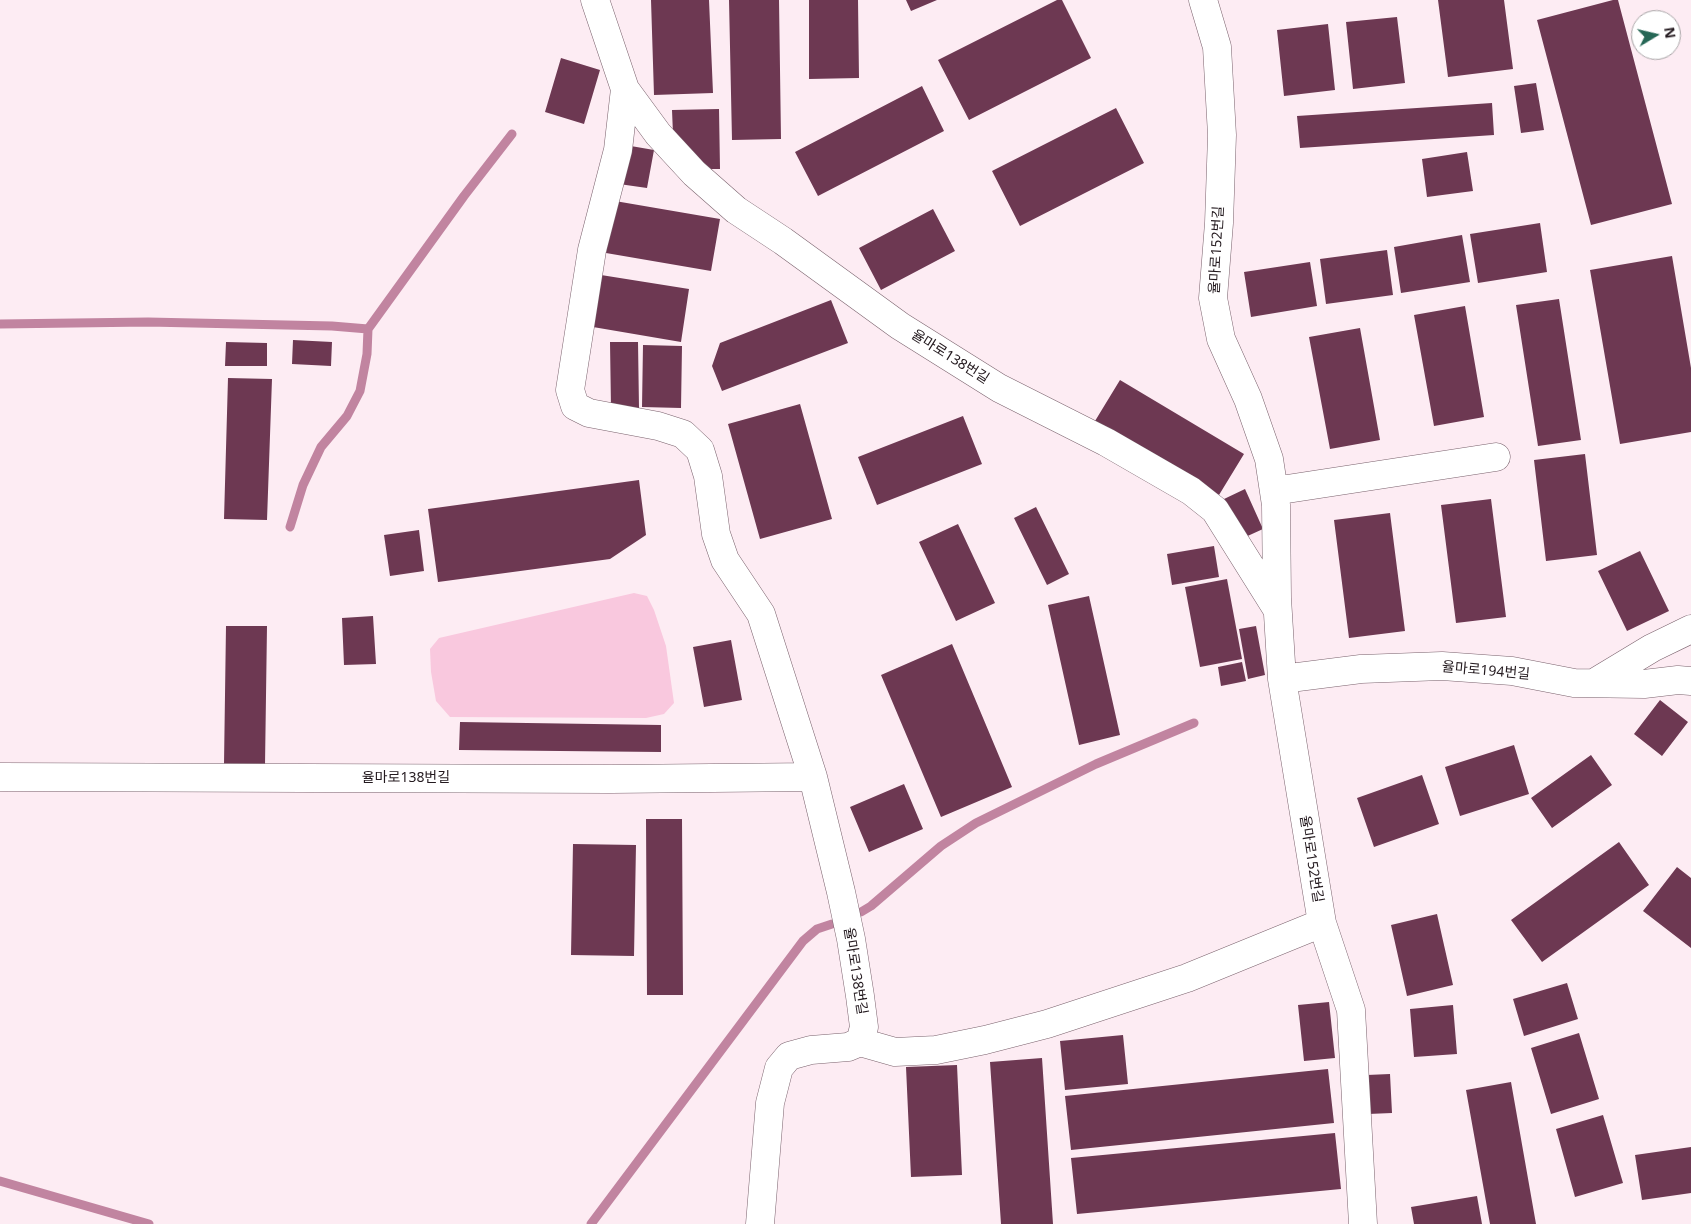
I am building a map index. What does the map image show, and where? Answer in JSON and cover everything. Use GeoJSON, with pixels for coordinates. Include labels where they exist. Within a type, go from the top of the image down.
{"type":"FeatureCollection","features":[{"type":"Feature","properties":{"kind":"lane","name":"율마로138번길"},"geometry":{"type":"LineString","coordinates":[[595,0],[625,89],[658,134],[694,174],[736,210],[784,241],[900,326],[999,388],[1106,442],[1191,491],[1215,510],[1277,611]]}},
{"type":"Feature","properties":{"kind":"lane","name":"율마로152번길"},"geometry":{"type":"LineString","coordinates":[[1204,0],[1217,47],[1222,135],[1219,223],[1213,298],[1220,339],[1248,399],[1269,459],[1276,506],[1277,611],[1282,679],[1322,923],[1351,1010],[1363,1224]]}},
{"type":"Feature","properties":{"kind":"lane","name":"율마로138번길"},"geometry":{"type":"LineString","coordinates":[[625,89],[618,150],[592,250],[570,390],[575,406],[589,413],[666,428],[683,434],[700,450],[708,476],[716,534],[725,560],[761,614],[813,777],[852,939],[864,1027],[860,1042]]}},
{"type":"Feature","properties":{"kind":"lane"},"geometry":{"type":"LineString","coordinates":[[1274,491],[1496,458]]}},
{"type":"Feature","properties":{"kind":"lane"},"geometry":{"type":"LineString","coordinates":[[1594,683],[1652,648],[1691,629]]}},
{"type":"Feature","properties":{"kind":"lane","name":"율마로194번길"},"geometry":{"type":"LineString","coordinates":[[1282,679],[1361,669],[1442,666],[1512,671],[1574,683],[1644,684],[1691,680]]}},
{"type":"Feature","properties":{"kind":"lane","name":"율마로138번길"},"geometry":{"type":"LineString","coordinates":[[0,777],[620,779],[813,777]]}},
{"type":"Feature","properties":{"kind":"lane"},"geometry":{"type":"LineString","coordinates":[[760,1224],[770,1103],[779,1068],[789,1056],[811,1050],[848,1047],[860,1042],[895,1052],[936,1050],[985,1040],[1048,1024],[1187,978],[1322,923]]}},
{"type":"Feature","properties":{"kind":"shaded area"},"geometry":{"type":"Polygon","coordinates":[[[634,593],[647,596],[654,610],[666,646],[674,703],[664,714],[646,718],[450,717],[436,701],[431,672],[430,649],[439,638],[634,593]]]}},
{"type":"Feature","properties":{"kind":"building"},"geometry":{"type":"Polygon","coordinates":[[[651,0],[709,0],[713,93],[654,95],[651,0]]]}},
{"type":"Feature","properties":{"kind":"building"},"geometry":{"type":"Polygon","coordinates":[[[729,0],[779,0],[781,139],[732,140],[729,0]]]}},
{"type":"Feature","properties":{"kind":"building"},"geometry":{"type":"Polygon","coordinates":[[[809,0],[858,0],[859,78],[809,79],[809,0]]]}},
{"type":"Feature","properties":{"kind":"building"},"geometry":{"type":"Polygon","coordinates":[[[906,0],[937,0],[911,11],[906,0]]]}},
{"type":"Feature","properties":{"kind":"building"},"geometry":{"type":"Polygon","coordinates":[[[1057,0],[1062,0],[1091,58],[969,120],[938,60],[1057,0]]]}},
{"type":"Feature","properties":{"kind":"building"},"geometry":{"type":"Polygon","coordinates":[[[1438,0],[1504,0],[1513,69],[1448,77],[1438,0]]]}},
{"type":"Feature","properties":{"kind":"building"},"geometry":{"type":"Polygon","coordinates":[[[1618,0],[1631,49],[1631,60],[1634,60],[1672,204],[1591,225],[1537,20],[1618,0]]]}},
{"type":"Feature","properties":{"kind":"building"},"geometry":{"type":"Polygon","coordinates":[[[1397,17],[1405,83],[1353,89],[1346,22],[1397,17]]]}},
{"type":"Feature","properties":{"kind":"building"},"geometry":{"type":"Polygon","coordinates":[[[1328,24],[1335,90],[1284,96],[1277,30],[1328,24]]]}},
{"type":"Feature","properties":{"kind":"building"},"geometry":{"type":"Polygon","coordinates":[[[561,58],[600,70],[584,124],[545,112],[561,58]]]}},
{"type":"Feature","properties":{"kind":"building"},"geometry":{"type":"Polygon","coordinates":[[[1536,83],[1544,130],[1521,133],[1514,86],[1536,83]]]}},
{"type":"Feature","properties":{"kind":"building"},"geometry":{"type":"Polygon","coordinates":[[[922,86],[944,131],[818,196],[795,152],[922,86]]]}},
{"type":"Feature","properties":{"kind":"building"},"geometry":{"type":"Polygon","coordinates":[[[1492,103],[1494,135],[1300,148],[1297,116],[1492,103]]]}},
{"type":"Feature","properties":{"kind":"building"},"geometry":{"type":"Polygon","coordinates":[[[1116,108],[1144,163],[1020,226],[992,171],[1116,108]]]}},
{"type":"Feature","properties":{"kind":"building"},"geometry":{"type":"Polygon","coordinates":[[[719,109],[720,169],[706,169],[673,134],[672,110],[719,109]]]}},
{"type":"Feature","properties":{"kind":"building"},"geometry":{"type":"Polygon","coordinates":[[[625,145],[654,150],[647,188],[619,184],[625,145]]]}},
{"type":"Feature","properties":{"kind":"building"},"geometry":{"type":"Polygon","coordinates":[[[1467,152],[1473,191],[1427,197],[1422,159],[1467,152]]]}},
{"type":"Feature","properties":{"kind":"building"},"geometry":{"type":"Polygon","coordinates":[[[615,201],[720,219],[711,271],[606,253],[615,201]]]}},
{"type":"Feature","properties":{"kind":"building"},"geometry":{"type":"Polygon","coordinates":[[[933,209],[955,251],[881,290],[859,248],[933,209]]]}},
{"type":"Feature","properties":{"kind":"building"},"geometry":{"type":"Polygon","coordinates":[[[1540,223],[1547,272],[1478,283],[1470,234],[1540,223]]]}},
{"type":"Feature","properties":{"kind":"building"},"geometry":{"type":"Polygon","coordinates":[[[1462,235],[1470,282],[1401,293],[1394,247],[1462,235]]]}},
{"type":"Feature","properties":{"kind":"building"},"geometry":{"type":"Polygon","coordinates":[[[1387,250],[1393,295],[1326,304],[1320,259],[1387,250]]]}},
{"type":"Feature","properties":{"kind":"building"},"geometry":{"type":"Polygon","coordinates":[[[1672,256],[1691,368],[1691,432],[1620,444],[1590,270],[1672,256]]]}},
{"type":"Feature","properties":{"kind":"building"},"geometry":{"type":"Polygon","coordinates":[[[1310,262],[1317,306],[1251,317],[1244,272],[1310,262]]]}},
{"type":"Feature","properties":{"kind":"building"},"geometry":{"type":"Polygon","coordinates":[[[601,275],[689,289],[681,342],[593,327],[601,275]]]}},
{"type":"Feature","properties":{"kind":"building"},"geometry":{"type":"Polygon","coordinates":[[[1559,299],[1581,440],[1538,446],[1516,305],[1559,299]]]}},
{"type":"Feature","properties":{"kind":"building"},"geometry":{"type":"Polygon","coordinates":[[[831,300],[848,343],[722,391],[712,366],[720,343],[831,300]]]}},
{"type":"Feature","properties":{"kind":"building"},"geometry":{"type":"Polygon","coordinates":[[[1465,306],[1484,417],[1434,426],[1414,315],[1465,306]]]}},
{"type":"Feature","properties":{"kind":"building"},"geometry":{"type":"Polygon","coordinates":[[[1360,328],[1380,440],[1330,449],[1309,337],[1360,328]]]}},
{"type":"Feature","properties":{"kind":"building"},"geometry":{"type":"Polygon","coordinates":[[[293,340],[332,342],[331,366],[292,364],[293,340]]]}},
{"type":"Feature","properties":{"kind":"building"},"geometry":{"type":"Polygon","coordinates":[[[226,342],[267,343],[267,366],[225,366],[226,342]]]}},
{"type":"Feature","properties":{"kind":"building"},"geometry":{"type":"Polygon","coordinates":[[[610,342],[638,342],[639,408],[611,408],[610,342]]]}},
{"type":"Feature","properties":{"kind":"building"},"geometry":{"type":"Polygon","coordinates":[[[643,345],[682,346],[681,408],[642,407],[643,345]]]}},
{"type":"Feature","properties":{"kind":"building"},"geometry":{"type":"Polygon","coordinates":[[[228,378],[272,379],[267,520],[224,519],[228,378]]]}},
{"type":"Feature","properties":{"kind":"building"},"geometry":{"type":"Polygon","coordinates":[[[1120,380],[1244,454],[1219,495],[1095,421],[1120,380]]]}},
{"type":"Feature","properties":{"kind":"building"},"geometry":{"type":"Polygon","coordinates":[[[800,404],[832,519],[760,539],[728,424],[800,404]]]}},
{"type":"Feature","properties":{"kind":"building"},"geometry":{"type":"Polygon","coordinates":[[[963,416],[982,464],[877,505],[858,457],[963,416]]]}},
{"type":"Feature","properties":{"kind":"building"},"geometry":{"type":"Polygon","coordinates":[[[1585,454],[1597,555],[1546,561],[1534,460],[1585,454]]]}},
{"type":"Feature","properties":{"kind":"building"},"geometry":{"type":"Polygon","coordinates":[[[639,480],[646,535],[610,559],[438,582],[428,509],[639,480]]]}},
{"type":"Feature","properties":{"kind":"building"},"geometry":{"type":"Polygon","coordinates":[[[1245,489],[1263,529],[1241,539],[1224,499],[1245,489]]]}},
{"type":"Feature","properties":{"kind":"building"},"geometry":{"type":"Polygon","coordinates":[[[1491,499],[1506,617],[1456,623],[1441,505],[1491,499]]]}},
{"type":"Feature","properties":{"kind":"building"},"geometry":{"type":"Polygon","coordinates":[[[1036,507],[1069,574],[1047,585],[1014,518],[1036,507]]]}},
{"type":"Feature","properties":{"kind":"building"},"geometry":{"type":"Polygon","coordinates":[[[1390,513],[1405,631],[1349,638],[1334,520],[1390,513]]]}},
{"type":"Feature","properties":{"kind":"building"},"geometry":{"type":"Polygon","coordinates":[[[958,524],[995,603],[956,621],[919,542],[958,524]]]}},
{"type":"Feature","properties":{"kind":"building"},"geometry":{"type":"Polygon","coordinates":[[[419,530],[424,571],[390,576],[384,535],[419,530]]]}},
{"type":"Feature","properties":{"kind":"building"},"geometry":{"type":"Polygon","coordinates":[[[1214,546],[1219,577],[1172,585],[1167,554],[1214,546]]]}},
{"type":"Feature","properties":{"kind":"building"},"geometry":{"type":"Polygon","coordinates":[[[1640,551],[1669,611],[1627,631],[1598,571],[1640,551]]]}},
{"type":"Feature","properties":{"kind":"building"},"geometry":{"type":"Polygon","coordinates":[[[1227,579],[1242,659],[1200,667],[1185,587],[1227,579]]]}},
{"type":"Feature","properties":{"kind":"building"},"geometry":{"type":"Polygon","coordinates":[[[1089,596],[1120,735],[1079,745],[1048,605],[1089,596]]]}},
{"type":"Feature","properties":{"kind":"building"},"geometry":{"type":"Polygon","coordinates":[[[373,616],[376,664],[344,665],[342,618],[373,616]]]}},
{"type":"Feature","properties":{"kind":"building"},"geometry":{"type":"Polygon","coordinates":[[[226,626],[267,626],[265,765],[224,764],[226,626]]]}},
{"type":"Feature","properties":{"kind":"building"},"geometry":{"type":"Polygon","coordinates":[[[1256,626],[1265,675],[1248,679],[1239,629],[1256,626]]]}},
{"type":"Feature","properties":{"kind":"building"},"geometry":{"type":"Polygon","coordinates":[[[731,640],[742,700],[704,707],[693,647],[731,640]]]}},
{"type":"Feature","properties":{"kind":"building"},"geometry":{"type":"Polygon","coordinates":[[[952,644],[1012,787],[941,817],[881,675],[952,644]]]}},
{"type":"Feature","properties":{"kind":"building"},"geometry":{"type":"Polygon","coordinates":[[[1242,662],[1246,681],[1221,686],[1218,667],[1242,662]]]}},
{"type":"Feature","properties":{"kind":"building"},"geometry":{"type":"Polygon","coordinates":[[[1660,700],[1688,722],[1662,756],[1634,734],[1660,700]]]}},
{"type":"Feature","properties":{"kind":"building"},"geometry":{"type":"Polygon","coordinates":[[[460,722],[661,725],[661,752],[459,750],[460,722]]]}},
{"type":"Feature","properties":{"kind":"building"},"geometry":{"type":"Polygon","coordinates":[[[1514,745],[1529,794],[1460,816],[1445,767],[1514,745]]]}},
{"type":"Feature","properties":{"kind":"building"},"geometry":{"type":"Polygon","coordinates":[[[1591,755],[1612,785],[1552,828],[1531,798],[1591,755]]]}},
{"type":"Feature","properties":{"kind":"building"},"geometry":{"type":"Polygon","coordinates":[[[1422,775],[1439,824],[1374,847],[1357,798],[1422,775]]]}},
{"type":"Feature","properties":{"kind":"building"},"geometry":{"type":"Polygon","coordinates":[[[904,784],[923,829],[869,852],[850,807],[904,784]]]}},
{"type":"Feature","properties":{"kind":"building"},"geometry":{"type":"Polygon","coordinates":[[[646,819],[682,819],[683,995],[647,995],[646,819]]]}},
{"type":"Feature","properties":{"kind":"building"},"geometry":{"type":"Polygon","coordinates":[[[1619,842],[1649,885],[1542,962],[1511,920],[1619,842]]]}},
{"type":"Feature","properties":{"kind":"building"},"geometry":{"type":"Polygon","coordinates":[[[573,844],[636,845],[634,956],[571,955],[573,844]]]}},
{"type":"Feature","properties":{"kind":"building"},"geometry":{"type":"Polygon","coordinates":[[[1677,867],[1691,878],[1691,948],[1643,911],[1677,867]]]}},
{"type":"Feature","properties":{"kind":"building"},"geometry":{"type":"Polygon","coordinates":[[[1437,914],[1453,985],[1407,996],[1391,925],[1437,914]]]}},
{"type":"Feature","properties":{"kind":"building"},"geometry":{"type":"Polygon","coordinates":[[[1567,983],[1578,1019],[1524,1036],[1513,999],[1567,983]]]}},
{"type":"Feature","properties":{"kind":"building"},"geometry":{"type":"Polygon","coordinates":[[[1329,1002],[1335,1058],[1304,1061],[1298,1005],[1329,1002]]]}},
{"type":"Feature","properties":{"kind":"building"},"geometry":{"type":"Polygon","coordinates":[[[1453,1005],[1457,1054],[1414,1057],[1410,1009],[1453,1005]]]}},
{"type":"Feature","properties":{"kind":"building"},"geometry":{"type":"Polygon","coordinates":[[[1579,1033],[1599,1099],[1551,1114],[1531,1048],[1579,1033]]]}},
{"type":"Feature","properties":{"kind":"building"},"geometry":{"type":"Polygon","coordinates":[[[1123,1035],[1128,1084],[1065,1090],[1060,1041],[1123,1035]]]}},
{"type":"Feature","properties":{"kind":"building"},"geometry":{"type":"Polygon","coordinates":[[[1042,1058],[1053,1224],[1001,1224],[990,1062],[1042,1058]]]}},
{"type":"Feature","properties":{"kind":"building"},"geometry":{"type":"Polygon","coordinates":[[[957,1065],[962,1175],[911,1177],[906,1067],[957,1065]]]}},
{"type":"Feature","properties":{"kind":"building"},"geometry":{"type":"Polygon","coordinates":[[[1328,1069],[1334,1123],[1071,1150],[1065,1096],[1328,1069]]]}},
{"type":"Feature","properties":{"kind":"building"},"geometry":{"type":"Polygon","coordinates":[[[1390,1074],[1392,1113],[1368,1114],[1367,1075],[1390,1074]]]}},
{"type":"Feature","properties":{"kind":"building"},"geometry":{"type":"Polygon","coordinates":[[[1511,1082],[1536,1224],[1490,1224],[1466,1090],[1511,1082]]]}},
{"type":"Feature","properties":{"kind":"building"},"geometry":{"type":"Polygon","coordinates":[[[1603,1115],[1623,1183],[1575,1197],[1556,1129],[1603,1115]]]}},
{"type":"Feature","properties":{"kind":"building"},"geometry":{"type":"Polygon","coordinates":[[[1335,1133],[1341,1189],[1077,1214],[1071,1158],[1335,1133]]]}},
{"type":"Feature","properties":{"kind":"building"},"geometry":{"type":"Polygon","coordinates":[[[1691,1147],[1691,1193],[1642,1200],[1635,1155],[1691,1147]]]}},
{"type":"Feature","properties":{"kind":"building"},"geometry":{"type":"Polygon","coordinates":[[[1477,1196],[1482,1224],[1414,1224],[1411,1207],[1477,1196]]]}},
{"type":"Feature","properties":{"kind":"waterway"},"geometry":{"type":"LineString","coordinates":[[368,329],[464,196],[512,134]]}},
{"type":"Feature","properties":{"kind":"waterway"},"geometry":{"type":"LineString","coordinates":[[0,324],[148,322],[332,326],[368,329],[367,354],[360,391],[347,416],[321,447],[303,485],[290,527]]}},
{"type":"Feature","properties":{"kind":"waterway"},"geometry":{"type":"LineString","coordinates":[[861,912],[871,906],[941,846],[976,823],[1096,764],[1194,723]]}},
{"type":"Feature","properties":{"kind":"waterway"},"geometry":{"type":"LineString","coordinates":[[591,1224],[803,941],[817,929],[832,924]]}},
{"type":"Feature","properties":{"kind":"waterway"},"geometry":{"type":"LineString","coordinates":[[0,1181],[149,1224]]}}]}
